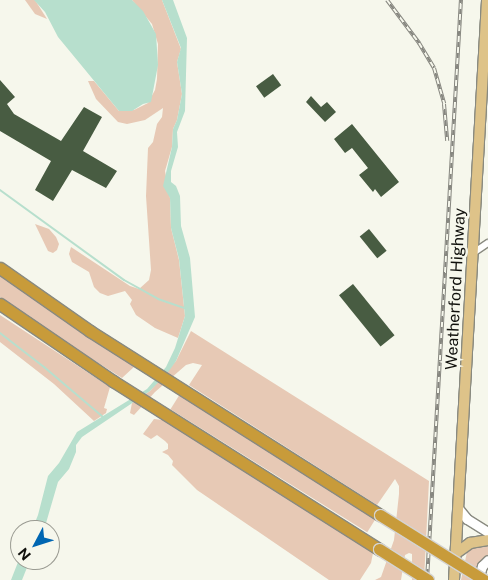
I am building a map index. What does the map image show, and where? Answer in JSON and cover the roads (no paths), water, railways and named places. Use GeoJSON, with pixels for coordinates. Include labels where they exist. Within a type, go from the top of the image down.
{"type":"FeatureCollection","features":[{"type":"Feature","properties":{"kind":"highway"},"geometry":{"type":"LineString","coordinates":[[0,268],[141,364],[484,580]]}},
{"type":"Feature","properties":{"kind":"highway"},"geometry":{"type":"LineString","coordinates":[[0,304],[113,381],[428,580]]}},
{"type":"Feature","properties":{"kind":"main road","name":"Weatherford Highway"},"geometry":{"type":"LineString","coordinates":[[454,580],[487,0]]}},
{"type":"Feature","properties":{"kind":"main road"},"geometry":{"type":"LineString","coordinates":[[458,508],[467,519],[488,532]]}},
{"type":"Feature","properties":{"kind":"main road"},"geometry":{"type":"LineString","coordinates":[[455,554],[470,543],[488,540]]}},
{"type":"Feature","properties":{"kind":"main road"},"geometry":{"type":"LineString","coordinates":[[478,580],[482,566],[488,560]]}},
{"type":"Feature","properties":{"kind":"street"},"geometry":{"type":"LineString","coordinates":[[473,253],[488,243]]}},
{"type":"Feature","properties":{"kind":"waterway"},"geometry":{"type":"LineString","coordinates":[[0,190],[124,280],[158,299],[184,308]]}},
{"type":"Feature","properties":{"kind":"waterway"},"geometry":{"type":"LineString","coordinates":[[0,333],[103,417]]}},
{"type":"Feature","properties":{"kind":"railway"},"geometry":{"type":"LineString","coordinates":[[387,0],[419,43],[434,68],[444,104],[447,141]]}},
{"type":"Feature","properties":{"kind":"railway"},"geometry":{"type":"LineString","coordinates":[[427,580],[461,0]]}}]}
